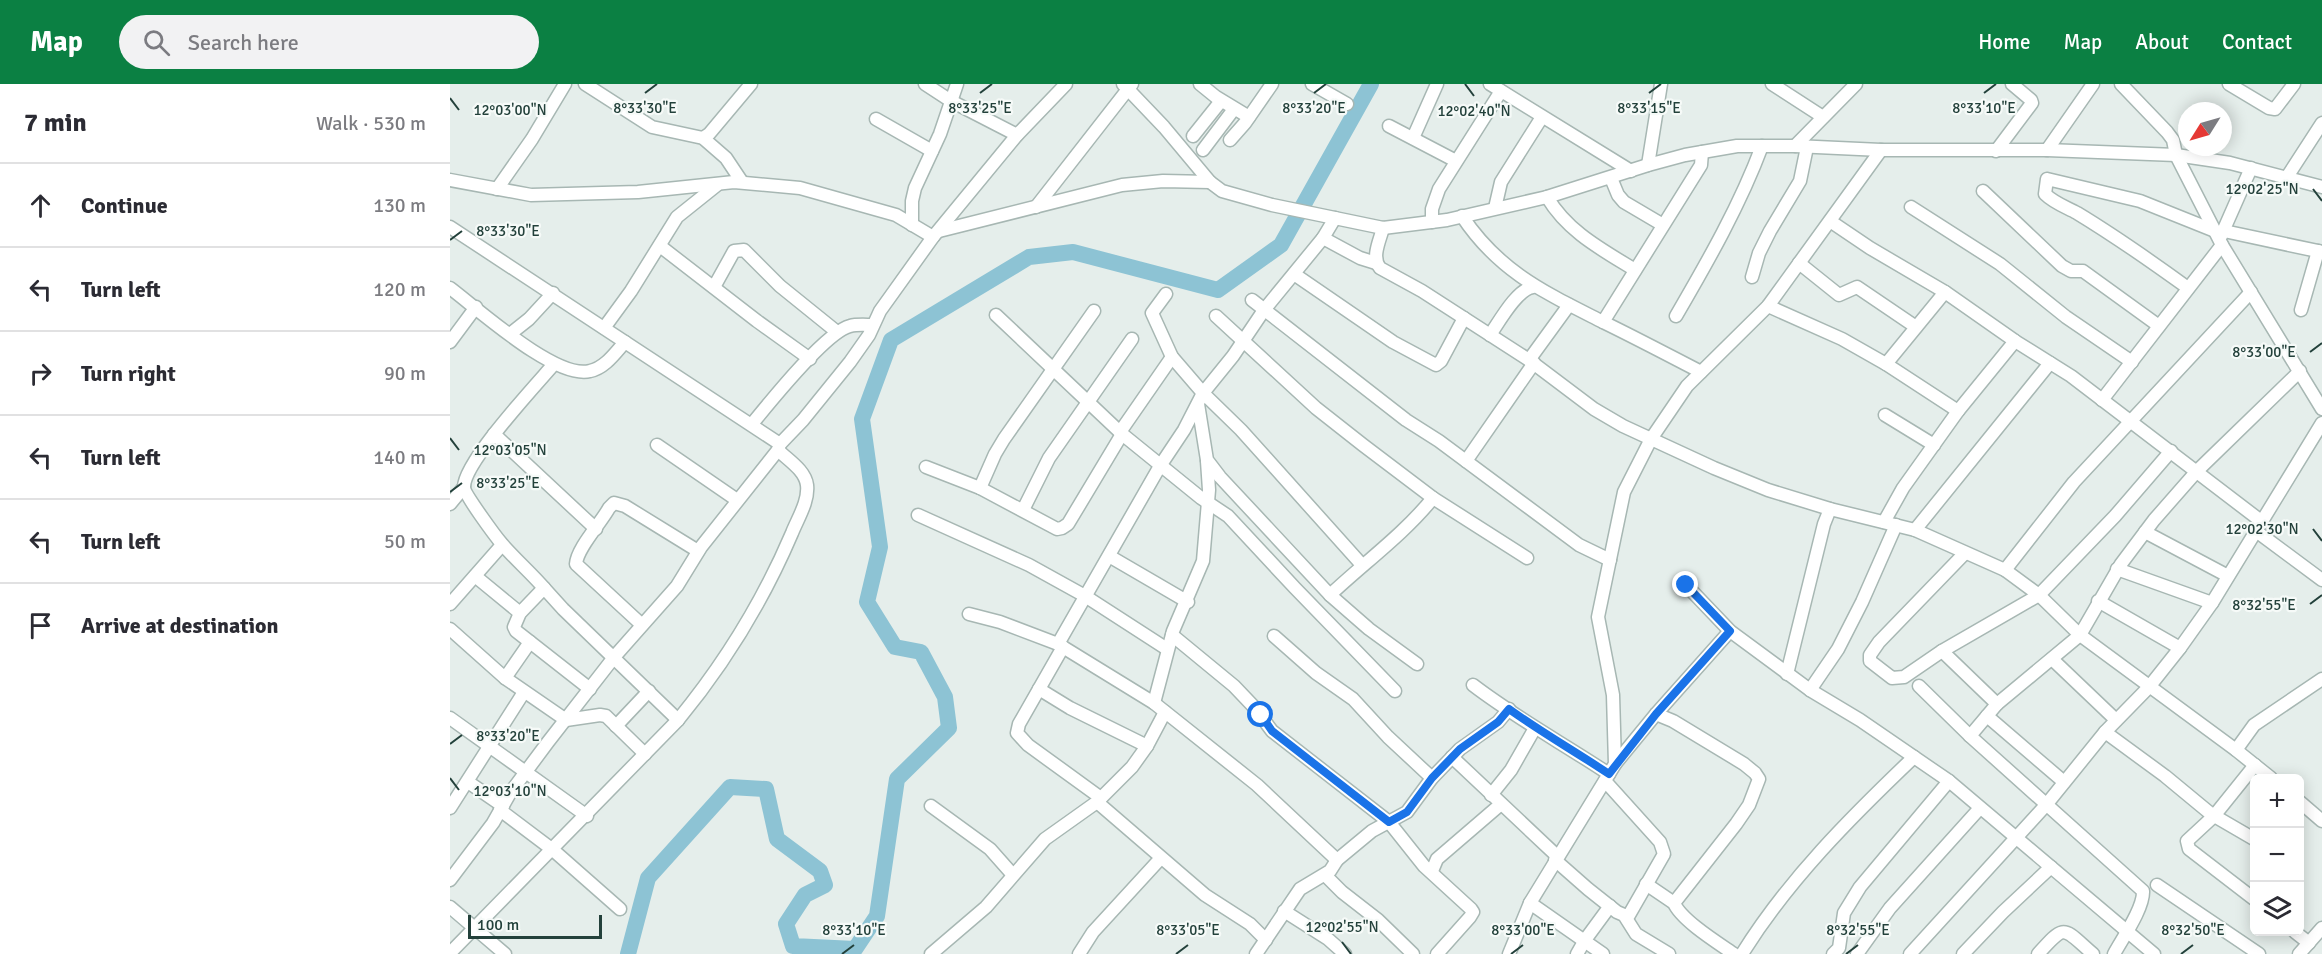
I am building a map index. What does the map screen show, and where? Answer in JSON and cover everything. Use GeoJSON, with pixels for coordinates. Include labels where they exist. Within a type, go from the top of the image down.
{"type":"FeatureCollection","features":[{"type":"Feature","properties":{"kind":"street"},"geometry":{"type":"LineString","coordinates":[[497,189],[532,140],[565,84]]}},
{"type":"Feature","properties":{"kind":"street"},"geometry":{"type":"LineString","coordinates":[[585,84],[652,127],[703,138],[726,158],[742,182]]}},
{"type":"Feature","properties":{"kind":"street"},"geometry":{"type":"LineString","coordinates":[[703,138],[709,134],[751,84]]}},
{"type":"Feature","properties":{"kind":"street"},"geometry":{"type":"LineString","coordinates":[[925,84],[951,101],[1017,135]]}},
{"type":"Feature","properties":{"kind":"street"},"geometry":{"type":"LineString","coordinates":[[912,225],[912,201],[957,84]]}},
{"type":"Feature","properties":{"kind":"street"},"geometry":{"type":"LineString","coordinates":[[450,880],[493,824],[525,772],[615,656],[677,586],[698,551],[737,500],[850,362],[880,311],[936,234],[1017,135],[1066,84]]}},
{"type":"Feature","properties":{"kind":"street"},"geometry":{"type":"LineString","coordinates":[[1200,84],[1221,101],[1249,117]]}},
{"type":"Feature","properties":{"kind":"street"},"geometry":{"type":"LineString","coordinates":[[1230,140],[1272,84]]}},
{"type":"Feature","properties":{"kind":"street"},"geometry":{"type":"LineString","coordinates":[[1312,84],[1347,104]]}},
{"type":"Feature","properties":{"kind":"street"},"geometry":{"type":"LineString","coordinates":[[1413,138],[1437,84]]}},
{"type":"Feature","properties":{"kind":"street"},"geometry":{"type":"LineString","coordinates":[[1648,165],[1661,84]]}},
{"type":"Feature","properties":{"kind":"street"},"geometry":{"type":"LineString","coordinates":[[1772,84],[1823,117]]}},
{"type":"Feature","properties":{"kind":"street"},"geometry":{"type":"LineString","coordinates":[[1752,277],[1759,253],[1770,231],[1800,181],[1801,146],[1823,117],[1856,84]]}},
{"type":"Feature","properties":{"kind":"street"},"geometry":{"type":"LineString","coordinates":[[1996,151],[2032,103],[2012,84]]}},
{"type":"Feature","properties":{"kind":"street"},"geometry":{"type":"LineString","coordinates":[[2048,150],[2093,84]]}},
{"type":"Feature","properties":{"kind":"street"},"geometry":{"type":"LineString","coordinates":[[2121,84],[2173,140],[2176,155],[2220,236],[2322,410]]}},
{"type":"Feature","properties":{"kind":"street"},"geometry":{"type":"LineString","coordinates":[[2230,84],[2269,108],[2275,109],[2294,84]]}},
{"type":"Feature","properties":{"kind":"street"},"geometry":{"type":"LineString","coordinates":[[1036,207],[1128,86],[1210,182],[1222,191],[1272,205],[1383,228],[1432,222],[1547,197],[1648,165],[1737,146],[1881,150],[2048,150],[2176,155],[2251,168],[2322,187]]}},
{"type":"Feature","properties":{"kind":"street"},"geometry":{"type":"LineString","coordinates":[[1432,222],[1432,209],[1439,189],[1496,87],[1631,171]]}},
{"type":"Feature","properties":{"kind":"street"},"geometry":{"type":"LineString","coordinates":[[1193,136],[1221,101]]}},
{"type":"Feature","properties":{"kind":"street"},"geometry":{"type":"LineString","coordinates":[[1203,150],[1234,109]]}},
{"type":"Feature","properties":{"kind":"street"},"geometry":{"type":"LineString","coordinates":[[1495,208],[1501,182],[1542,117]]}},
{"type":"Feature","properties":{"kind":"street"},"geometry":{"type":"LineString","coordinates":[[876,118],[932,151]]}},
{"type":"Feature","properties":{"kind":"street"},"geometry":{"type":"LineString","coordinates":[[2288,177],[2322,123]]}},
{"type":"Feature","properties":{"kind":"street"},"geometry":{"type":"LineString","coordinates":[[1389,126],[1456,161]]}},
{"type":"Feature","properties":{"kind":"street"},"geometry":{"type":"LineString","coordinates":[[1677,316],[1751,174],[1762,146]]}},
{"type":"Feature","properties":{"kind":"street"},"geometry":{"type":"LineString","coordinates":[[1609,773],[1613,695],[1598,617],[1624,492],[1651,439],[1687,386],[1768,306],[1881,150]]}},
{"type":"Feature","properties":{"kind":"street"},"geometry":{"type":"LineString","coordinates":[[1603,322],[1701,165],[1702,152]]}},
{"type":"Feature","properties":{"kind":"street"},"geometry":{"type":"LineString","coordinates":[[2102,400],[2188,288],[2220,236],[2251,168]]}},
{"type":"Feature","properties":{"kind":"street"},"geometry":{"type":"LineString","coordinates":[[1611,178],[1617,195],[1624,202],[1663,225]]}},
{"type":"Feature","properties":{"kind":"street"},"geometry":{"type":"LineString","coordinates":[[2188,288],[2143,255],[2049,198],[2045,194],[2047,179],[2140,201],[2220,236],[2320,252],[2301,310]]}},
{"type":"Feature","properties":{"kind":"street"},"geometry":{"type":"LineString","coordinates":[[451,181],[531,195],[638,192],[742,182],[800,188],[896,215],[912,225],[936,234],[1122,185],[1164,181],[1210,182]]}},
{"type":"Feature","properties":{"kind":"street"},"geometry":{"type":"LineString","coordinates":[[604,328],[677,217],[718,184]]}},
{"type":"Feature","properties":{"kind":"street"},"geometry":{"type":"LineString","coordinates":[[1983,191],[2062,266],[2071,271],[2083,271],[2159,326]]}},
{"type":"Feature","properties":{"kind":"street"},"geometry":{"type":"LineString","coordinates":[[1547,197],[1557,214],[1577,233],[1635,270]]}},
{"type":"Feature","properties":{"kind":"street"},"geometry":{"type":"LineString","coordinates":[[1911,207],[2000,264],[2066,317],[2132,362]]}},
{"type":"Feature","properties":{"kind":"street"},"geometry":{"type":"LineString","coordinates":[[1462,216],[1475,236],[1492,254],[1533,286],[1701,372]]}},
{"type":"Feature","properties":{"kind":"street"},"geometry":{"type":"LineString","coordinates":[[1266,940],[1250,924],[1215,903],[1160,859],[1099,800],[1017,734],[1019,724],[1085,596],[1201,398],[1264,310],[1323,238],[1335,218]]}},
{"type":"Feature","properties":{"kind":"street"},"geometry":{"type":"LineString","coordinates":[[1830,221],[1870,248],[1945,292],[2102,400],[2197,471],[2322,580]]}},
{"type":"Feature","properties":{"kind":"street"},"geometry":{"type":"LineString","coordinates":[[450,227],[752,424],[779,447],[800,470],[807,487],[804,506],[772,580],[700,694],[587,816],[450,953]]}},
{"type":"Feature","properties":{"kind":"street"},"geometry":{"type":"LineString","coordinates":[[1376,263],[1383,228]]}},
{"type":"Feature","properties":{"kind":"street"},"geometry":{"type":"LineString","coordinates":[[1323,238],[1360,258],[1376,263],[1531,361],[1594,409],[1651,439],[1768,490],[1830,509],[1915,530],[2005,570],[2039,595],[2080,635],[2266,774]]}},
{"type":"Feature","properties":{"kind":"street"},"geometry":{"type":"LineString","coordinates":[[660,246],[810,359]]}},
{"type":"Feature","properties":{"kind":"street"},"geometry":{"type":"LineString","coordinates":[[714,287],[734,251],[744,250],[780,286],[837,332]]}},
{"type":"Feature","properties":{"kind":"street"},"geometry":{"type":"LineString","coordinates":[[1799,263],[1839,295],[1857,287],[1916,327]]}},
{"type":"Feature","properties":{"kind":"street"},"geometry":{"type":"LineString","coordinates":[[1294,273],[1393,342],[1436,365],[1441,361],[1464,318]]}},
{"type":"Feature","properties":{"kind":"street"},"geometry":{"type":"LineString","coordinates":[[1491,335],[1522,292],[1533,286]]}},
{"type":"Feature","properties":{"kind":"street"},"geometry":{"type":"LineString","coordinates":[[451,292],[554,364],[574,371],[589,372],[603,366],[625,342]]}},
{"type":"Feature","properties":{"kind":"street"},"geometry":{"type":"LineString","coordinates":[[1886,364],[1945,292]]}},
{"type":"Feature","properties":{"kind":"street"},"geometry":{"type":"LineString","coordinates":[[2005,570],[2074,482],[2251,292]]}},
{"type":"Feature","properties":{"kind":"street"},"geometry":{"type":"LineString","coordinates":[[510,334],[530,319],[552,293]]}},
{"type":"Feature","properties":{"kind":"street"},"geometry":{"type":"LineString","coordinates":[[1166,294],[1152,312],[1172,357],[1201,398],[1241,430],[1362,565]]}},
{"type":"Feature","properties":{"kind":"street"},"geometry":{"type":"LineString","coordinates":[[1252,300],[1406,420],[1466,460],[1579,544],[1610,560]]}},
{"type":"Feature","properties":{"kind":"street"},"geometry":{"type":"LineString","coordinates":[[1466,460],[1569,305]]}},
{"type":"Feature","properties":{"kind":"street"},"geometry":{"type":"LineString","coordinates":[[1768,306],[1842,339],[1886,364],[1958,411]]}},
{"type":"Feature","properties":{"kind":"street"},"geometry":{"type":"LineString","coordinates":[[450,342],[476,308]]}},
{"type":"Feature","properties":{"kind":"street"},"geometry":{"type":"LineString","coordinates":[[980,488],[1004,439],[1094,311]]}},
{"type":"Feature","properties":{"kind":"street"},"geometry":{"type":"LineString","coordinates":[[996,315],[1121,433],[1208,504],[1228,516],[1245,532],[1295,588],[1395,691]]}},
{"type":"Feature","properties":{"kind":"street"},"geometry":{"type":"LineString","coordinates":[[1215,316],[1316,408],[1433,498],[1527,558]]}},
{"type":"Feature","properties":{"kind":"street"},"geometry":{"type":"LineString","coordinates":[[752,424],[837,332],[851,325],[873,325]]}},
{"type":"Feature","properties":{"kind":"street"},"geometry":{"type":"LineString","coordinates":[[1023,510],[1049,459],[1132,339]]}},
{"type":"Feature","properties":{"kind":"street"},"geometry":{"type":"LineString","coordinates":[[1810,690],[1838,649],[1853,621],[1903,488],[1958,411],[2015,341]]}},
{"type":"Feature","properties":{"kind":"street"},"geometry":{"type":"LineString","coordinates":[[926,467],[980,488],[1057,528],[1062,528],[1068,524],[1121,433],[1172,357]]}},
{"type":"Feature","properties":{"kind":"street"},"geometry":{"type":"LineString","coordinates":[[1915,530],[2050,363]]}},
{"type":"Feature","properties":{"kind":"street"},"geometry":{"type":"LineString","coordinates":[[450,502],[464,487],[467,473],[494,434],[554,364]]}},
{"type":"Feature","properties":{"kind":"street"},"geometry":{"type":"LineString","coordinates":[[1970,736],[1997,704],[2080,635],[2117,569],[2145,532],[2197,471],[2300,370]]}},
{"type":"Feature","properties":{"kind":"street"},"geometry":{"type":"LineString","coordinates":[[1154,703],[1161,684],[1167,649],[1203,561],[1208,504],[1207,460],[1201,398]]}},
{"type":"Feature","properties":{"kind":"street"},"geometry":{"type":"LineString","coordinates":[[1885,415],[1934,445]]}},
{"type":"Feature","properties":{"kind":"street"},"geometry":{"type":"LineString","coordinates":[[1910,954],[2046,805],[2105,732],[2149,687],[2180,648],[2212,603],[2322,423]]}},
{"type":"Feature","properties":{"kind":"street"},"geometry":{"type":"LineString","coordinates":[[494,434],[596,529]]}},
{"type":"Feature","properties":{"kind":"street"},"geometry":{"type":"LineString","coordinates":[[657,445],[737,500]]}},
{"type":"Feature","properties":{"kind":"street"},"geometry":{"type":"LineString","coordinates":[[1965,553],[1879,642],[1869,658],[1892,678],[1904,677],[1942,651],[2039,595],[2115,516],[2171,451]]}},
{"type":"Feature","properties":{"kind":"street"},"geometry":{"type":"LineString","coordinates":[[1207,460],[1220,477],[1330,595],[1369,629],[1417,664]]}},
{"type":"Feature","properties":{"kind":"street"},"geometry":{"type":"LineString","coordinates":[[464,487],[469,499],[502,545],[563,609],[615,656],[678,720]]}},
{"type":"Feature","properties":{"kind":"street"},"geometry":{"type":"LineString","coordinates":[[1330,595],[1362,565],[1392,542],[1433,498]]}},
{"type":"Feature","properties":{"kind":"street"},"geometry":{"type":"LineString","coordinates":[[642,625],[577,567],[576,560],[614,503],[625,506],[698,551]]}},
{"type":"Feature","properties":{"kind":"street"},"geometry":{"type":"LineString","coordinates":[[1787,674],[1824,524],[1830,509]]}},
{"type":"Feature","properties":{"kind":"street"},"geometry":{"type":"LineString","coordinates":[[918,515],[1029,565],[1085,596],[1167,649]]}},
{"type":"Feature","properties":{"kind":"street"},"geometry":{"type":"LineString","coordinates":[[2145,532],[2229,576]]}},
{"type":"Feature","properties":{"kind":"street"},"geometry":{"type":"LineString","coordinates":[[450,604],[502,545]]}},
{"type":"Feature","properties":{"kind":"street"},"geometry":{"type":"LineString","coordinates":[[1109,556],[1188,602]]}},
{"type":"Feature","properties":{"kind":"street"},"geometry":{"type":"LineString","coordinates":[[2117,569],[2212,603]]}},
{"type":"Feature","properties":{"kind":"street"},"geometry":{"type":"LineString","coordinates":[[475,576],[520,612]]}},
{"type":"Feature","properties":{"kind":"street"},"geometry":{"type":"LineString","coordinates":[[1686,585],[1730,631],[1810,690],[1949,782],[2154,954]]}},
{"type":"Feature","properties":{"kind":"street"},"geometry":{"type":"LineString","coordinates":[[544,588],[520,612],[514,627],[516,631],[590,688]]}},
{"type":"Feature","properties":{"kind":"street"},"geometry":{"type":"LineString","coordinates":[[2098,601],[2180,648]]}},
{"type":"Feature","properties":{"kind":"street"},"geometry":{"type":"LineString","coordinates":[[969,614],[1000,622],[1061,646],[1154,703],[1257,785],[1337,860]]}},
{"type":"Feature","properties":{"kind":"street"},"geometry":{"type":"LineString","coordinates":[[450,629],[505,678],[566,720],[606,716],[645,754]]}},
{"type":"Feature","properties":{"kind":"street"},"geometry":{"type":"LineString","coordinates":[[1509,954],[1530,903],[1609,773],[1656,714],[1730,631]]}},
{"type":"Feature","properties":{"kind":"street"},"geometry":{"type":"LineString","coordinates":[[1172,635],[1234,686],[1272,731],[1389,822],[1424,866],[1432,871],[1473,912],[1437,954]]}},
{"type":"Feature","properties":{"kind":"street"},"geometry":{"type":"LineString","coordinates":[[1275,636],[1316,673],[1353,699],[1388,737],[1432,778]]}},
{"type":"Feature","properties":{"kind":"street"},"geometry":{"type":"LineString","coordinates":[[505,678],[530,642]]}},
{"type":"Feature","properties":{"kind":"street"},"geometry":{"type":"LineString","coordinates":[[1942,651],[1997,704]]}},
{"type":"Feature","properties":{"kind":"street"},"geometry":{"type":"LineString","coordinates":[[2052,659],[2116,720]]}},
{"type":"Feature","properties":{"kind":"street"},"geometry":{"type":"LineString","coordinates":[[2236,750],[2254,725],[2322,679]]}},
{"type":"Feature","properties":{"kind":"street"},"geometry":{"type":"LineString","coordinates":[[1473,685],[1535,728],[1609,773],[1660,842],[1664,854],[1629,915],[1624,915]]}},
{"type":"Feature","properties":{"kind":"street"},"geometry":{"type":"LineString","coordinates":[[1919,686],[1970,736],[2143,891],[2144,895],[2114,954]]}},
{"type":"Feature","properties":{"kind":"street"},"geometry":{"type":"LineString","coordinates":[[1039,689],[1070,708],[1147,746]]}},
{"type":"Feature","properties":{"kind":"street"},"geometry":{"type":"LineString","coordinates":[[616,726],[649,691]]}},
{"type":"Feature","properties":{"kind":"street"},"geometry":{"type":"LineString","coordinates":[[450,808],[524,692]]}},
{"type":"Feature","properties":{"kind":"street"},"geometry":{"type":"LineString","coordinates":[[1256,954],[1300,889],[1330,871],[1337,860],[1372,831],[1407,812],[1432,778],[1452,757],[1498,722],[1509,709]]}},
{"type":"Feature","properties":{"kind":"street"},"geometry":{"type":"LineString","coordinates":[[933,954],[986,907],[1045,839],[1099,800],[1132,767],[1147,746],[1165,712]]}},
{"type":"Feature","properties":{"kind":"street"},"geometry":{"type":"LineString","coordinates":[[1656,714],[1692,732],[1744,764],[1759,779],[1749,805],[1736,824],[1674,903]]}},
{"type":"Feature","properties":{"kind":"street"},"geometry":{"type":"LineString","coordinates":[[1987,716],[2064,782]]}},
{"type":"Feature","properties":{"kind":"street"},"geometry":{"type":"LineString","coordinates":[[450,718],[587,816]]}},
{"type":"Feature","properties":{"kind":"street"},"geometry":{"type":"LineString","coordinates":[[1491,795],[1511,770],[1535,728]]}},
{"type":"Feature","properties":{"kind":"street"},"geometry":{"type":"LineString","coordinates":[[2105,732],[2214,816],[2250,837]]}},
{"type":"Feature","properties":{"kind":"street"},"geometry":{"type":"LineString","coordinates":[[1452,757],[1556,858],[1610,906],[1624,915],[1636,934],[1668,954]]}},
{"type":"Feature","properties":{"kind":"street"},"geometry":{"type":"LineString","coordinates":[[1742,954],[1784,894],[1864,805],[1914,757]]}},
{"type":"Feature","properties":{"kind":"street"},"geometry":{"type":"LineString","coordinates":[[2250,896],[2189,849],[2187,841],[2214,816],[2255,765]]}},
{"type":"Feature","properties":{"kind":"street"},"geometry":{"type":"LineString","coordinates":[[468,782],[553,850],[620,909]]}},
{"type":"Feature","properties":{"kind":"street"},"geometry":{"type":"LineString","coordinates":[[1949,782],[1860,887],[1844,913],[1836,951],[1856,954],[1890,908],[1980,808]]}},
{"type":"Feature","properties":{"kind":"street"},"geometry":{"type":"LineString","coordinates":[[1432,871],[1437,859],[1501,804]]}},
{"type":"Feature","properties":{"kind":"street"},"geometry":{"type":"LineString","coordinates":[[2304,805],[2322,821]]}},
{"type":"Feature","properties":{"kind":"street"},"geometry":{"type":"LineString","coordinates":[[931,806],[990,849],[1013,875]]}},
{"type":"Feature","properties":{"kind":"street"},"geometry":{"type":"LineString","coordinates":[[1079,954],[1093,932],[1160,859]]}},
{"type":"Feature","properties":{"kind":"street"},"geometry":{"type":"LineString","coordinates":[[1963,954],[2051,867]]}},
{"type":"Feature","properties":{"kind":"street"},"geometry":{"type":"LineString","coordinates":[[1325,875],[1342,892],[1378,920],[1413,954]]}},
{"type":"Feature","properties":{"kind":"street"},"geometry":{"type":"LineString","coordinates":[[1646,884],[1674,903],[1678,911],[1692,923],[1734,954]]}},
{"type":"Feature","properties":{"kind":"street"},"geometry":{"type":"LineString","coordinates":[[2157,885],[2259,954]]}},
{"type":"Feature","properties":{"kind":"street"},"geometry":{"type":"LineString","coordinates":[[1530,903],[1603,954]]}},
{"type":"Feature","properties":{"kind":"street"},"geometry":{"type":"LineString","coordinates":[[1577,954],[1610,906]]}},
{"type":"Feature","properties":{"kind":"street"},"geometry":{"type":"LineString","coordinates":[[450,907],[504,954]]}},
{"type":"Feature","properties":{"kind":"street"},"geometry":{"type":"LineString","coordinates":[[1284,911],[1328,939],[1345,954]]}},
{"type":"Feature","properties":{"kind":"street"},"geometry":{"type":"LineString","coordinates":[[2299,954],[2322,927]]}},
{"type":"Feature","properties":{"kind":"street"},"geometry":{"type":"LineString","coordinates":[[2038,954],[2057,933],[2064,931],[2093,954]]}},
{"type":"Feature","properties":{"kind":"street"},"geometry":{"type":"LineString","coordinates":[[2300,936],[2309,943]]}},
{"type":"Feature","properties":{"kind":"waterway"},"geometry":{"type":"LineString","coordinates":[[628,954],[648,878],[730,787],[766,789],[777,839],[820,871],[825,885],[805,895],[786,924],[793,946],[855,949],[877,916],[897,779],[949,728],[945,697],[921,652],[895,647],[867,602],[880,547],[862,419],[891,340],[1029,257],[1073,252],[1218,290],[1281,245],[1371,84]]}},
{"type":"Feature","properties":{"kind":"route"},"geometry":{"type":"LineString","coordinates":[[1261,715],[1272,731],[1389,822],[1407,812],[1432,778],[1460,749],[1498,722],[1509,709],[1539,731],[1574,750],[1609,774],[1656,714],[1730,631],[1686,585]]}}]}
